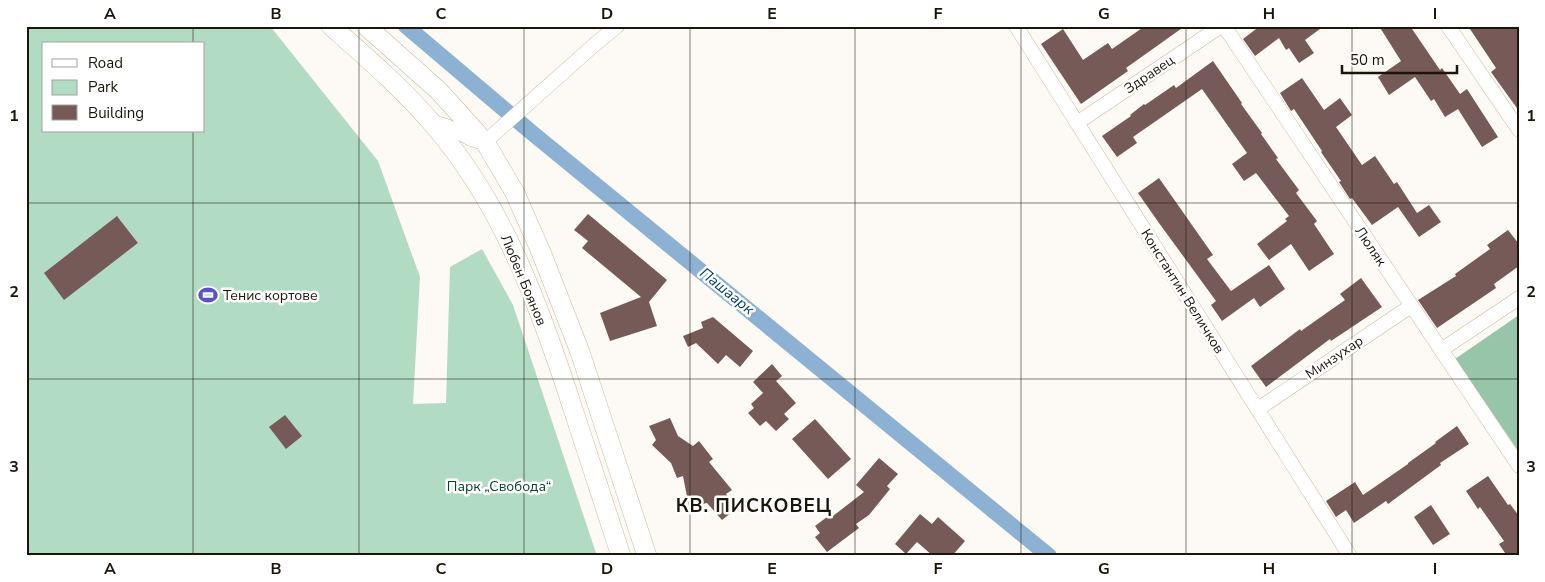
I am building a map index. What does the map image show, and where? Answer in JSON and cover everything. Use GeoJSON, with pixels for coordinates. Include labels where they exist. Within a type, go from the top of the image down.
{"type":"FeatureCollection","features":[{"type":"Feature","properties":{"kind":"street","name":"Любен Боянов"},"geometry":{"type":"LineString","coordinates":[[331,26],[408,97],[433,123],[478,185],[496,216],[521,264],[558,363],[621,556]]}},
{"type":"Feature","properties":{"kind":"street","name":"Любен Боянов"},"geometry":{"type":"LineString","coordinates":[[366,26],[439,91],[485,142],[515,193],[542,252],[580,352],[647,556]]}},
{"type":"Feature","properties":{"kind":"street"},"geometry":{"type":"LineString","coordinates":[[433,123],[448,126],[480,142],[485,142],[617,26]]}},
{"type":"Feature","properties":{"kind":"street","name":"Константин Величков"},"geometry":{"type":"LineString","coordinates":[[1016,26],[1350,556]]}},
{"type":"Feature","properties":{"kind":"street","name":"Здравец"},"geometry":{"type":"LineString","coordinates":[[1077,123],[1223,26]]}},
{"type":"Feature","properties":{"kind":"street","name":"Люляк"},"geometry":{"type":"LineString","coordinates":[[1223,26],[1519,466]]}},
{"type":"Feature","properties":{"kind":"street"},"geometry":{"type":"LineString","coordinates":[[1448,26],[1519,130]]}},
{"type":"Feature","properties":{"kind":"street"},"geometry":{"type":"LineString","coordinates":[[1441,350],[1519,298]]}},
{"type":"Feature","properties":{"kind":"street","name":"Минзухар"},"geometry":{"type":"LineString","coordinates":[[1258,409],[1411,306]]}},
{"type":"Feature","properties":{"kind":"green space","name":"Парк „Свобода“"},"geometry":{"type":"Polygon","coordinates":[[[26,26],[270,26],[378,161],[420,277],[413,404],[446,403],[450,267],[482,249],[513,305],[597,556],[26,556],[26,26]],[[118,217],[64,299],[138,243],[118,217]]]}},
{"type":"Feature","properties":{"kind":"green space"},"geometry":{"type":"Polygon","coordinates":[[[1519,315],[1519,452],[1455,359],[1519,315]]]}},
{"type":"Feature","properties":{"kind":"building"},"geometry":{"type":"Polygon","coordinates":[[[1145,26],[1185,26],[1126,68],[1128,71],[1081,104],[1041,44],[1063,29],[1083,60],[1108,43],[1112,49],[1145,26]]]}},
{"type":"Feature","properties":{"kind":"building"},"geometry":{"type":"Polygon","coordinates":[[[1260,26],[1324,26],[1305,40],[1314,53],[1299,63],[1289,48],[1286,50],[1279,38],[1255,56],[1243,39],[1260,26]]]}},
{"type":"Feature","properties":{"kind":"building"},"geometry":{"type":"Polygon","coordinates":[[[1379,26],[1410,26],[1440,70],[1442,68],[1460,94],[1467,89],[1498,137],[1482,147],[1458,109],[1445,117],[1434,99],[1431,101],[1415,77],[1389,95],[1378,77],[1401,61],[1379,26]]]}},
{"type":"Feature","properties":{"kind":"building"},"geometry":{"type":"Polygon","coordinates":[[[1468,26],[1519,26],[1519,111],[1491,72],[1496,68],[1468,26]]]}},
{"type":"Feature","properties":{"kind":"building"},"geometry":{"type":"Polygon","coordinates":[[[1213,61],[1262,133],[1278,158],[1276,159],[1299,190],[1296,193],[1317,221],[1314,224],[1334,254],[1309,271],[1291,244],[1269,260],[1257,244],[1287,221],[1285,219],[1289,216],[1256,173],[1244,181],[1232,164],[1247,153],[1202,89],[1133,137],[1137,143],[1117,157],[1102,136],[1131,116],[1144,104],[1174,85],[1176,88],[1213,61]]]}},
{"type":"Feature","properties":{"kind":"building"},"geometry":{"type":"Polygon","coordinates":[[[1302,78],[1324,110],[1340,98],[1352,115],[1336,127],[1362,165],[1375,156],[1394,184],[1397,182],[1417,213],[1429,205],[1441,222],[1419,237],[1398,207],[1372,225],[1352,198],[1350,199],[1322,151],[1294,109],[1291,111],[1280,93],[1302,78]]]}},
{"type":"Feature","properties":{"kind":"building"},"geometry":{"type":"Polygon","coordinates":[[[1159,178],[1213,255],[1207,259],[1231,291],[1269,265],[1285,289],[1260,307],[1254,298],[1222,321],[1211,305],[1216,301],[1138,193],[1159,178]]]}},
{"type":"Feature","properties":{"kind":"building"},"geometry":{"type":"Polygon","coordinates":[[[588,214],[667,280],[649,302],[657,326],[610,341],[600,313],[641,297],[582,248],[588,241],[574,230],[588,214]]]}},
{"type":"Feature","properties":{"kind":"building"},"geometry":{"type":"Polygon","coordinates":[[[117,216],[138,243],[64,300],[44,273],[117,216]]]}},
{"type":"Feature","properties":{"kind":"building"},"geometry":{"type":"Polygon","coordinates":[[[1508,230],[1519,244],[1519,266],[1494,284],[1496,288],[1437,328],[1418,300],[1456,276],[1455,274],[1490,249],[1487,245],[1508,230]]]}},
{"type":"Feature","properties":{"kind":"building"},"geometry":{"type":"Polygon","coordinates":[[[1361,278],[1382,307],[1331,341],[1330,339],[1266,387],[1251,366],[1300,329],[1301,331],[1345,300],[1340,294],[1361,278]]]}},
{"type":"Feature","properties":{"kind":"building"},"geometry":{"type":"Polygon","coordinates":[[[713,317],[753,351],[740,367],[726,355],[718,364],[696,343],[688,347],[683,336],[703,328],[701,322],[713,317]]]}},
{"type":"Feature","properties":{"kind":"building"},"geometry":{"type":"Polygon","coordinates":[[[772,364],[782,376],[776,381],[796,403],[784,414],[789,419],[776,431],[766,421],[760,426],[748,413],[754,408],[751,404],[763,393],[753,382],[772,364]]]}},
{"type":"Feature","properties":{"kind":"building"},"geometry":{"type":"Polygon","coordinates":[[[285,415],[302,436],[286,449],[269,427],[285,415]]]}},
{"type":"Feature","properties":{"kind":"building"},"geometry":{"type":"Polygon","coordinates":[[[670,418],[678,436],[693,446],[699,441],[713,459],[709,462],[732,490],[726,494],[737,508],[722,520],[707,503],[689,507],[683,476],[677,478],[671,463],[652,445],[656,440],[649,426],[670,418]]]}},
{"type":"Feature","properties":{"kind":"building"},"geometry":{"type":"Polygon","coordinates":[[[815,419],[851,459],[828,479],[792,439],[815,419]]]}},
{"type":"Feature","properties":{"kind":"building"},"geometry":{"type":"Polygon","coordinates":[[[1457,426],[1469,444],[1440,463],[1441,465],[1388,504],[1386,501],[1354,523],[1346,510],[1336,517],[1326,501],[1355,482],[1363,495],[1408,464],[1457,426]]]}},
{"type":"Feature","properties":{"kind":"building"},"geometry":{"type":"Polygon","coordinates":[[[879,458],[898,474],[887,486],[890,489],[869,515],[856,524],[859,528],[827,552],[815,537],[820,533],[815,526],[831,514],[833,516],[864,492],[856,485],[879,458]]]}},
{"type":"Feature","properties":{"kind":"building"},"geometry":{"type":"Polygon","coordinates":[[[1488,476],[1508,505],[1510,504],[1519,516],[1519,556],[1507,556],[1499,544],[1504,541],[1466,491],[1488,476]]]}},
{"type":"Feature","properties":{"kind":"building"},"geometry":{"type":"Polygon","coordinates":[[[1431,505],[1450,534],[1433,545],[1414,517],[1431,505]]]}},
{"type":"Feature","properties":{"kind":"building"},"geometry":{"type":"Polygon","coordinates":[[[920,514],[932,524],[938,517],[965,541],[952,556],[933,556],[917,542],[906,554],[895,544],[920,514]]]}},
{"type":"Feature","properties":{"kind":"waterway","name":"Пашаарк"},"geometry":{"type":"LineString","coordinates":[[406,26],[531,132],[1049,556]]}},
{"type":"Feature","properties":{"kind":"place","name":"Тенис кортове"},"geometry":{"type":"Point","coordinates":[208,295]}},
{"type":"Feature","properties":{"kind":"district","name":"КВ. ПИСКОВЕЦ"},"geometry":{"type":"Point","coordinates":[754,505]}}]}
